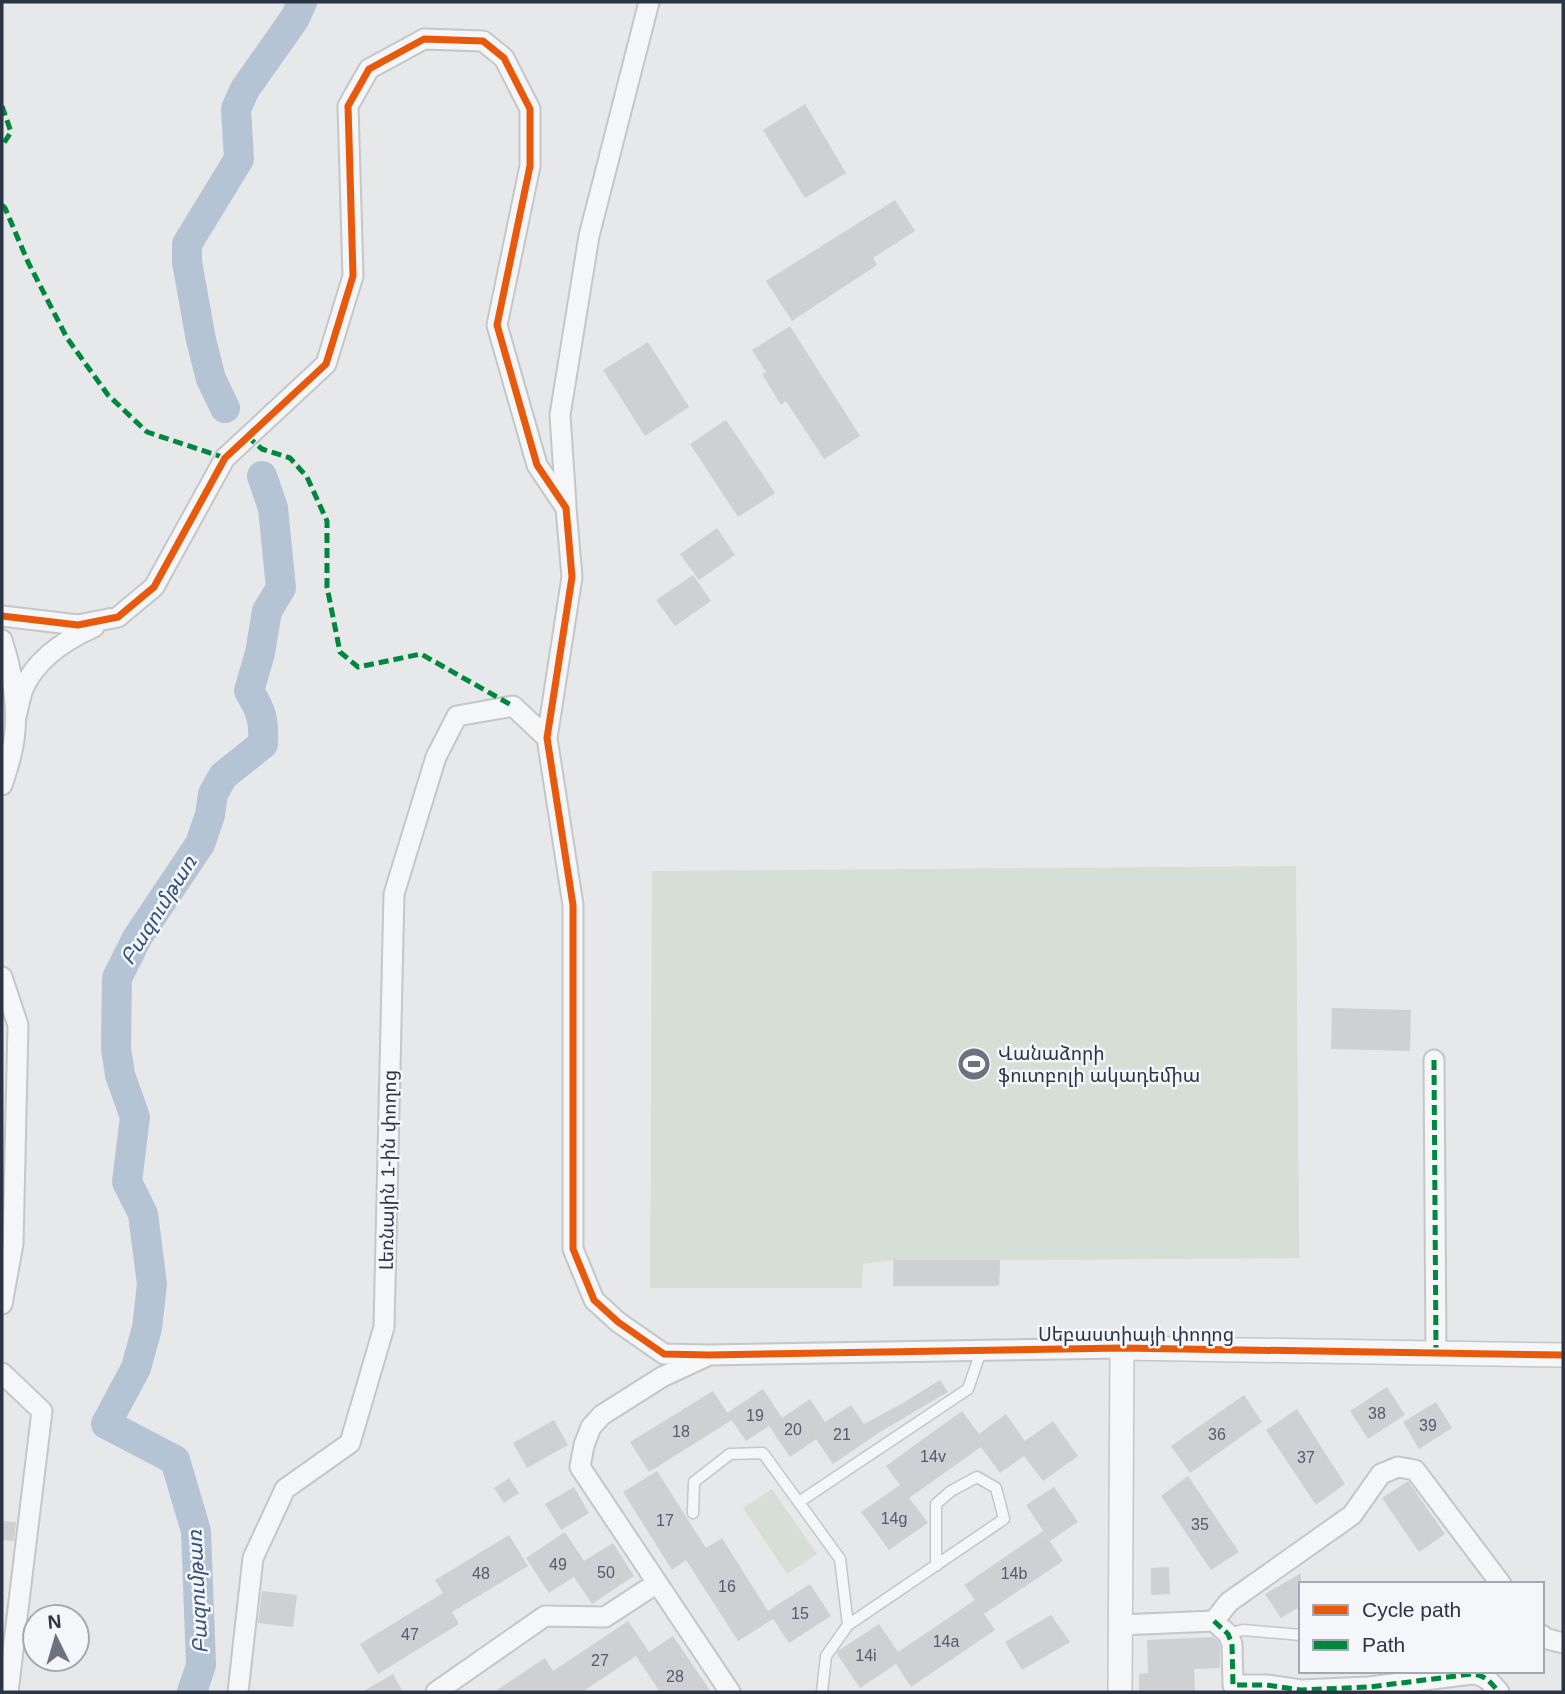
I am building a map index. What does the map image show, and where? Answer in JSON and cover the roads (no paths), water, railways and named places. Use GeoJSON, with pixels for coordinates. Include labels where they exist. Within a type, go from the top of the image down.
{"type":"FeatureCollection","features":[{"type":"Feature","properties":{"kind":"street","name":"Սեբաստիայի փողոց"},"geometry":{"type":"LineString","coordinates":[[649,2],[587,250],[560,415],[572,577],[547,738],[573,905],[573,1249],[594,1300],[618,1322],[664,1354],[1122,1348],[1563,1355]]}},
{"type":"Feature","properties":{"kind":"street"},"geometry":{"type":"LineString","coordinates":[[2,785],[11,757],[16,716],[23,689],[37,665],[78,634],[118,617],[154,587],[225,457],[326,364],[353,276],[348,106],[369,69],[424,39],[483,40],[504,58],[530,109],[530,166],[498,326],[537,465],[566,508]]}},
{"type":"Feature","properties":{"kind":"street"},"geometry":{"type":"LineString","coordinates":[[2,616],[78,625],[118,617]]}},
{"type":"Feature","properties":{"kind":"street"},"geometry":{"type":"LineString","coordinates":[[2,640],[10,666],[16,716]]}},
{"type":"Feature","properties":{"kind":"street","name":"Լեռնային 1-ին փողոց"},"geometry":{"type":"LineString","coordinates":[[238,1692],[253,1558],[285,1489],[350,1443],[384,1327],[394,894],[436,758],[457,716],[513,706],[547,738]]}},
{"type":"Feature","properties":{"kind":"street"},"geometry":{"type":"LineString","coordinates":[[2,977],[18,1025],[13,1244],[2,1304]]}},
{"type":"Feature","properties":{"kind":"street"},"geometry":{"type":"LineString","coordinates":[[1434,1060],[1436,1353]]}},
{"type":"Feature","properties":{"kind":"street"},"geometry":{"type":"LineString","coordinates":[[1120,1692],[1122,1348]]}},
{"type":"Feature","properties":{"kind":"street"},"geometry":{"type":"LineString","coordinates":[[709,1355],[662,1377],[602,1415],[591,1427],[580,1467],[730,1692]]}},
{"type":"Feature","properties":{"kind":"street"},"geometry":{"type":"LineString","coordinates":[[2,1373],[42,1411],[8,1692]]}},
{"type":"Feature","properties":{"kind":"street"},"geometry":{"type":"LineString","coordinates":[[1221,1628],[1229,1602],[1352,1515],[1381,1474],[1398,1467],[1415,1470],[1499,1582]]}},
{"type":"Feature","properties":{"kind":"street"},"geometry":{"type":"LineString","coordinates":[[436,1692],[545,1616],[605,1617],[657,1583]]}},
{"type":"Feature","properties":{"kind":"street"},"geometry":{"type":"LineString","coordinates":[[1121,1625],[1221,1628]]}},
{"type":"Feature","properties":{"kind":"street"},"geometry":{"type":"LineString","coordinates":[[1221,1628],[1232,1644],[1233,1689],[1267,1685],[1301,1690],[1368,1687],[1472,1674],[1481,1675],[1499,1692]]}},
{"type":"Feature","properties":{"kind":"street"},"geometry":{"type":"LineString","coordinates":[[1544,1637],[1563,1643]]}},
{"type":"Feature","properties":{"kind":"lane"},"geometry":{"type":"LineString","coordinates":[[799,1502],[968,1389],[981,1351]]}},
{"type":"Feature","properties":{"kind":"lane"},"geometry":{"type":"LineString","coordinates":[[693,1513],[694,1482],[730,1454],[763,1453],[840,1559],[848,1625]]}},
{"type":"Feature","properties":{"kind":"lane"},"geometry":{"type":"LineString","coordinates":[[822,1692],[827,1656],[848,1625],[936,1566],[1004,1519],[996,1488],[977,1477],[951,1491],[936,1504],[936,1566]]}},
{"type":"Feature","properties":{"kind":"lane"},"geometry":{"type":"LineString","coordinates":[[1221,1628],[1299,1635]]}},
{"type":"Feature","properties":{"kind":"waterway","name":"Բազումթառ"},"geometry":{"type":"LineString","coordinates":[[225,408],[211,379],[201,340],[187,262],[187,244],[239,159],[236,109],[245,89],[295,18],[302,2]]}},
{"type":"Feature","properties":{"kind":"waterway","name":"Բազումթառ"},"geometry":{"type":"LineString","coordinates":[[192,1692],[201,1665],[196,1531],[175,1460],[106,1424],[136,1368],[147,1328],[152,1284],[143,1214],[127,1182],[135,1117],[120,1075],[116,1048],[117,978],[137,938],[200,844],[210,815],[213,794],[223,776],[263,744],[261,716],[249,691],[260,653],[267,611],[281,588],[273,508],[262,476]]}},
{"type":"Feature","properties":{"kind":"place","name":"Վանաձորի ֆուտբոլի ակադեմիա"},"geometry":{"type":"Point","coordinates":[974,1064]}}]}
